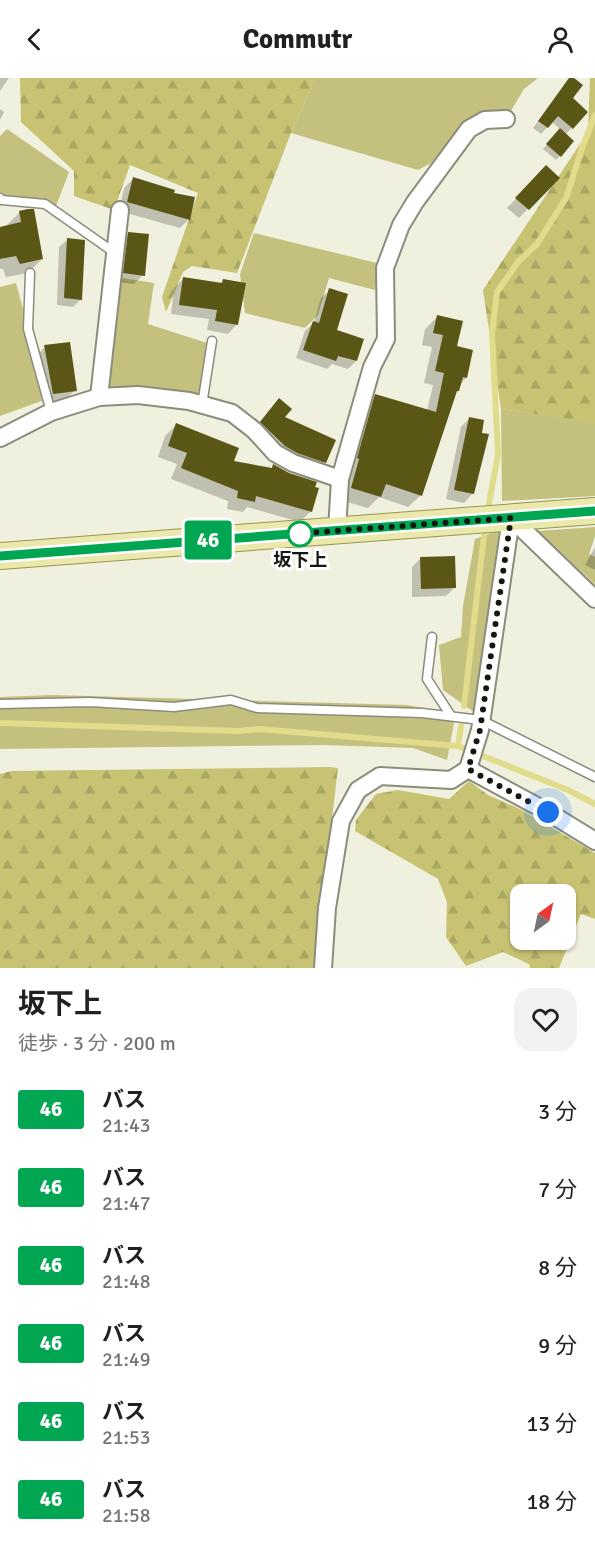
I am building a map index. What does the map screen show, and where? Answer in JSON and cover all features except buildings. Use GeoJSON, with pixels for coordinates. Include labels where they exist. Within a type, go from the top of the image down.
{"type":"FeatureCollection","features":[{"type":"Feature","properties":{"kind":"main road"},"geometry":{"type":"LineString","coordinates":[[0,556],[595,511]]}},
{"type":"Feature","properties":{"kind":"street"},"geometry":{"type":"LineString","coordinates":[[337,531],[340,479],[372,367],[386,339],[385,268],[401,225],[415,202],[469,129],[485,120],[506,119]]}},
{"type":"Feature","properties":{"kind":"street"},"geometry":{"type":"LineString","coordinates":[[99,397],[120,210]]}},
{"type":"Feature","properties":{"kind":"street"},"geometry":{"type":"LineString","coordinates":[[0,438],[51,412],[99,397],[138,395],[189,401],[232,413],[254,430],[275,453],[293,464],[340,479]]}},
{"type":"Feature","properties":{"kind":"street"},"geometry":{"type":"LineString","coordinates":[[505,518],[595,599]]}},
{"type":"Feature","properties":{"kind":"street"},"geometry":{"type":"LineString","coordinates":[[323,968],[327,908],[341,821],[358,790],[380,776],[451,780],[469,765],[480,725],[505,518]]}},
{"type":"Feature","properties":{"kind":"street"},"geometry":{"type":"LineString","coordinates":[[469,765],[595,841]]}},
{"type":"Feature","properties":{"kind":"lane"},"geometry":{"type":"LineString","coordinates":[[0,198],[45,204],[115,253]]}},
{"type":"Feature","properties":{"kind":"lane"},"geometry":{"type":"LineString","coordinates":[[30,273],[28,329],[51,412]]}},
{"type":"Feature","properties":{"kind":"lane"},"geometry":{"type":"LineString","coordinates":[[202,405],[212,341]]}},
{"type":"Feature","properties":{"kind":"lane"},"geometry":{"type":"LineString","coordinates":[[432,637],[427,680],[451,716]]}},
{"type":"Feature","properties":{"kind":"lane"},"geometry":{"type":"LineString","coordinates":[[0,704],[90,702],[174,707],[231,700],[257,708],[422,713],[451,716],[480,725],[595,777]]}},
{"type":"Feature","properties":{"kind":"shaded area"},"geometry":{"type":"Polygon","coordinates":[[[315,78],[538,78],[524,89],[506,119],[469,124],[431,163],[418,170],[291,133],[315,78]]]}},
{"type":"Feature","properties":{"kind":"shaded area"},"geometry":{"type":"Polygon","coordinates":[[[7,129],[69,172],[56,206],[4,196],[0,198],[0,136],[7,129]]]}},
{"type":"Feature","properties":{"kind":"shaded area"},"geometry":{"type":"Polygon","coordinates":[[[254,233],[381,264],[375,290],[329,278],[318,315],[305,328],[245,313],[240,274],[254,233]]]}},
{"type":"Feature","properties":{"kind":"shaded area"},"geometry":{"type":"Polygon","coordinates":[[[122,278],[154,283],[148,324],[207,343],[200,396],[107,390],[122,278]]]}},
{"type":"Feature","properties":{"kind":"shaded area"},"geometry":{"type":"Polygon","coordinates":[[[16,283],[47,399],[0,416],[0,287],[16,283]]]}},
{"type":"Feature","properties":{"kind":"shaded area"},"geometry":{"type":"Polygon","coordinates":[[[501,409],[595,422],[595,496],[502,501],[501,409]]]}},
{"type":"Feature","properties":{"kind":"shaded area"},"geometry":{"type":"Polygon","coordinates":[[[595,527],[595,536],[589,554],[595,557],[595,584],[538,531],[595,527]]]}},
{"type":"Feature","properties":{"kind":"shaded area"},"geometry":{"type":"Polygon","coordinates":[[[499,530],[477,707],[474,712],[443,690],[439,645],[461,637],[463,606],[475,539],[499,530]]]}},
{"type":"Feature","properties":{"kind":"shaded area"},"geometry":{"type":"Polygon","coordinates":[[[52,695],[407,705],[435,710],[454,723],[447,760],[413,748],[324,745],[0,749],[0,697],[52,695]]]}},
{"type":"Feature","properties":{"kind":"green space"},"geometry":{"type":"Polygon","coordinates":[[[20,78],[315,78],[291,133],[237,273],[192,266],[183,272],[166,312],[162,297],[198,193],[130,165],[114,210],[74,196],[74,171],[21,122],[20,78]]]}},
{"type":"Feature","properties":{"kind":"green space"},"geometry":{"type":"Polygon","coordinates":[[[590,78],[595,78],[595,423],[501,409],[483,290],[588,132],[590,78]]]}},
{"type":"Feature","properties":{"kind":"green space"},"geometry":{"type":"Polygon","coordinates":[[[338,768],[314,968],[0,968],[0,774],[11,771],[338,768]]]}},
{"type":"Feature","properties":{"kind":"green space"},"geometry":{"type":"Polygon","coordinates":[[[469,781],[488,795],[520,809],[595,853],[595,919],[581,914],[576,926],[576,884],[510,884],[510,950],[566,950],[559,968],[530,968],[529,964],[503,952],[466,966],[446,937],[447,902],[438,879],[355,831],[356,820],[376,794],[398,790],[449,799],[469,781]]]}},
{"type":"Feature","properties":{"kind":"waterway"},"geometry":{"type":"LineString","coordinates":[[487,514],[498,455],[492,333],[497,292],[518,262],[537,244],[566,198],[595,115]]}},
{"type":"Feature","properties":{"kind":"waterway"},"geometry":{"type":"LineString","coordinates":[[464,706],[485,527]]}},
{"type":"Feature","properties":{"kind":"waterway"},"geometry":{"type":"LineString","coordinates":[[0,723],[238,731],[259,729],[458,746],[568,790],[595,804]]}},
{"type":"Feature","properties":{"kind":"waterway"},"geometry":{"type":"LineString","coordinates":[[458,746],[461,726]]}},
{"type":"Feature","properties":{"kind":"bus line","name":"46"},"geometry":{"type":"LineString","coordinates":[[0,556],[595,511]]}},
{"type":"Feature","properties":{"kind":"place","name":"坂下上"},"geometry":{"type":"Point","coordinates":[300,534]}},
{"type":"Feature","properties":{"kind":"route"},"geometry":{"type":"LineString","coordinates":[[300,534],[292,534],[511,518],[480,730],[468,769],[548,812]]}}]}
